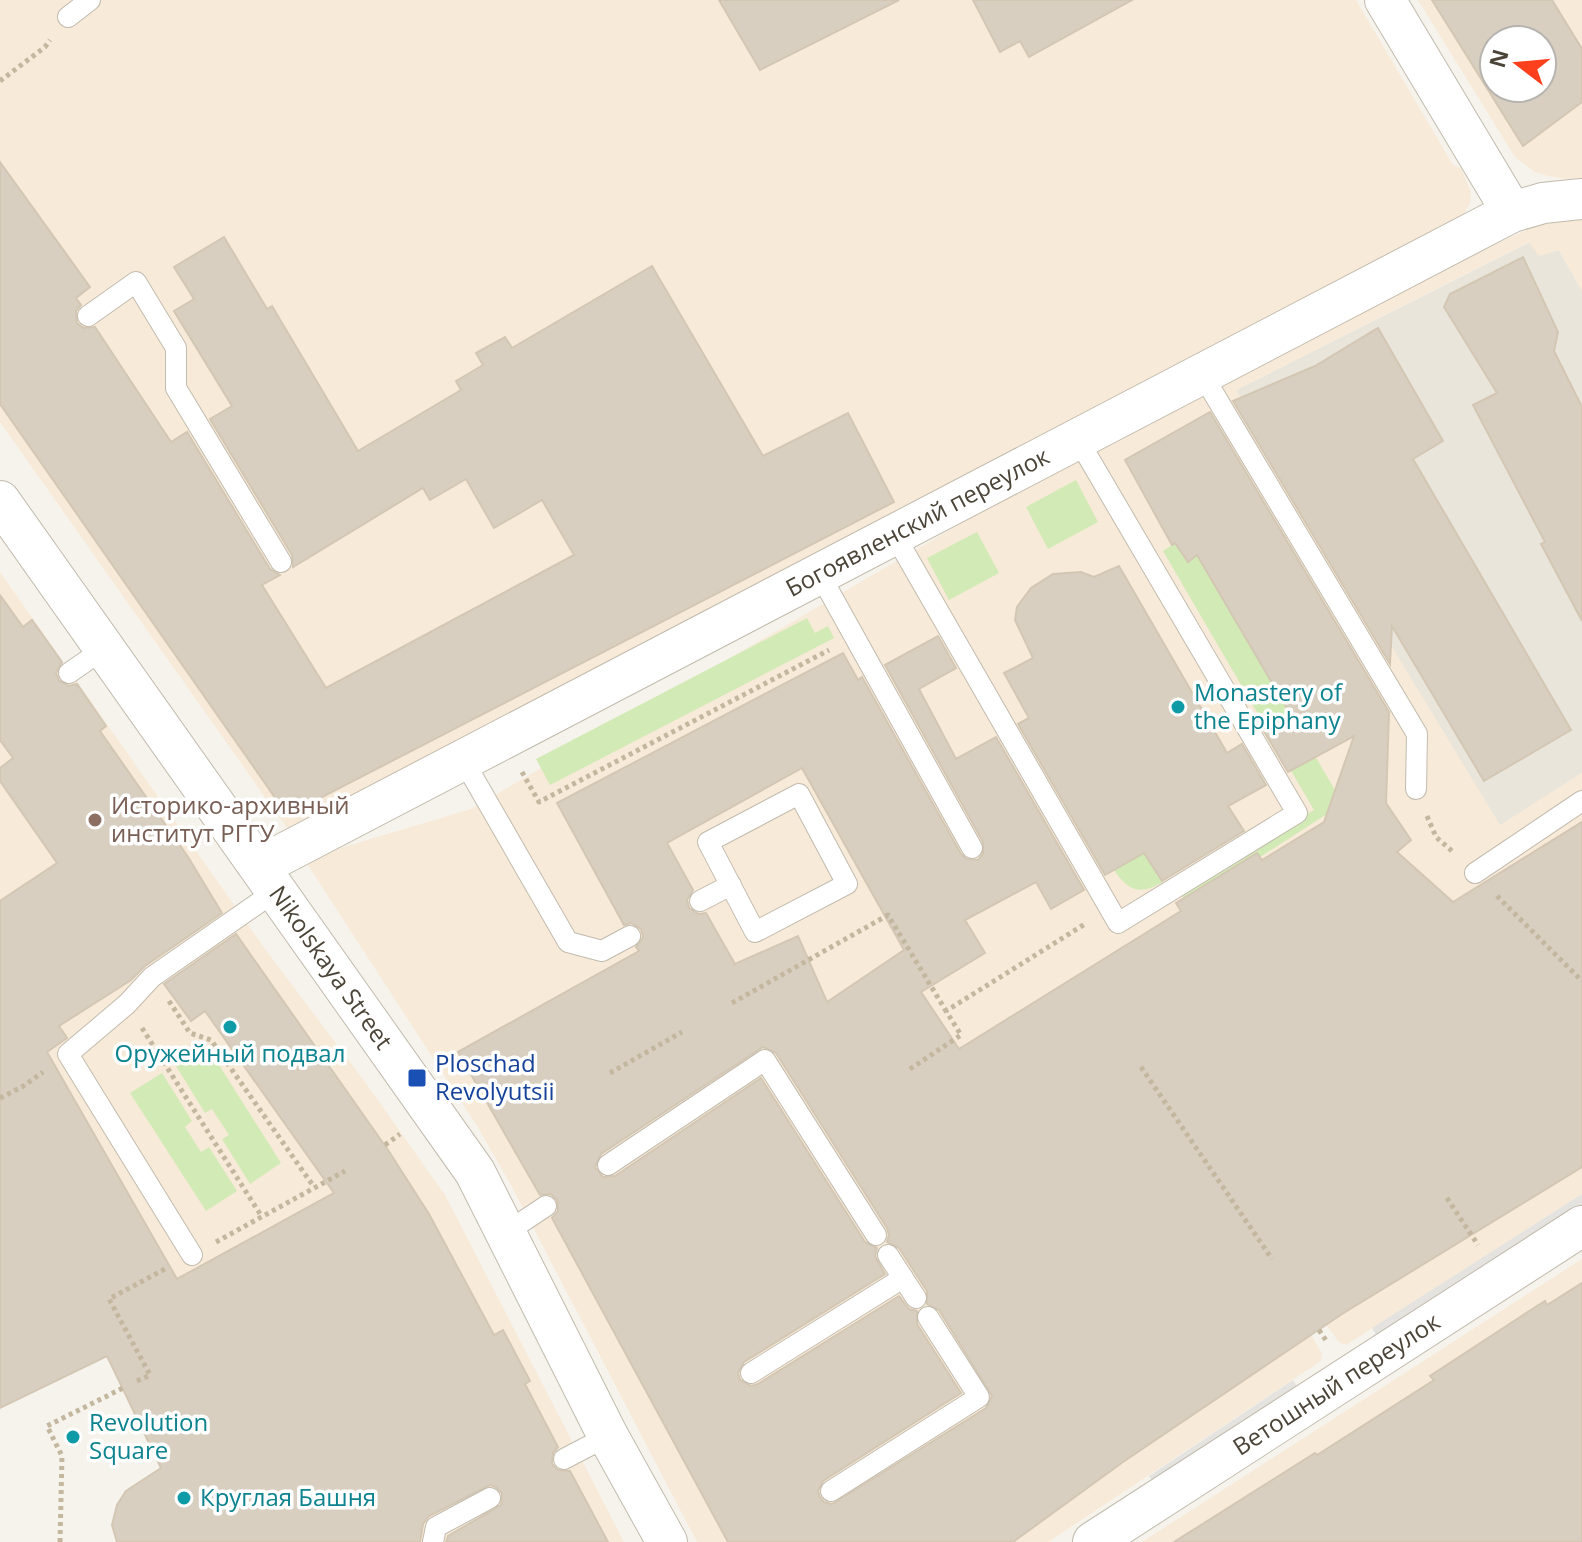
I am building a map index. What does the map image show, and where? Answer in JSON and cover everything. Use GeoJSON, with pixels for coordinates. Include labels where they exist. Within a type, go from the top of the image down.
{"type":"FeatureCollection","features":[{"type":"Feature","properties":{"kind":"street"},"geometry":{"type":"LineString","coordinates":[[1385,0],[1512,212]]}},
{"type":"Feature","properties":{"kind":"street","name":"Богоявленский переулок"},"geometry":{"type":"LineString","coordinates":[[268,878],[372,806],[1512,212],[1543,203],[1582,199]]}},
{"type":"Feature","properties":{"kind":"street","name":"Nikolskaya Street"},"geometry":{"type":"LineString","coordinates":[[0,501],[475,1172],[608,1436],[667,1542]]}},
{"type":"Feature","properties":{"kind":"street","name":"Ветошный переулок"},"geometry":{"type":"LineString","coordinates":[[1093,1542],[1582,1226]]}},
{"type":"Feature","properties":{"kind":"lane"},"geometry":{"type":"LineString","coordinates":[[68,17],[90,0]]}},
{"type":"Feature","properties":{"kind":"lane"},"geometry":{"type":"LineString","coordinates":[[88,316],[136,282],[176,348],[176,388],[281,562]]}},
{"type":"Feature","properties":{"kind":"lane"},"geometry":{"type":"LineString","coordinates":[[1202,374],[1417,734],[1416,789]]}},
{"type":"Feature","properties":{"kind":"lane"},"geometry":{"type":"LineString","coordinates":[[894,534],[1118,923],[1297,813],[1077,438]]}},
{"type":"Feature","properties":{"kind":"lane"},"geometry":{"type":"LineString","coordinates":[[819,573],[972,848]]}},
{"type":"Feature","properties":{"kind":"lane"},"geometry":{"type":"LineString","coordinates":[[69,673],[105,648]]}},
{"type":"Feature","properties":{"kind":"lane"},"geometry":{"type":"LineString","coordinates":[[462,758],[568,942],[602,951],[630,936]]}},
{"type":"Feature","properties":{"kind":"lane"},"geometry":{"type":"LineString","coordinates":[[799,794],[847,884],[755,932],[731,885],[708,842],[799,794]]}},
{"type":"Feature","properties":{"kind":"lane"},"geometry":{"type":"LineString","coordinates":[[1475,873],[1582,801]]}},
{"type":"Feature","properties":{"kind":"lane"},"geometry":{"type":"LineString","coordinates":[[192,1255],[68,1054],[268,878]]}},
{"type":"Feature","properties":{"kind":"lane"},"geometry":{"type":"LineString","coordinates":[[700,901],[731,885]]}},
{"type":"Feature","properties":{"kind":"lane"},"geometry":{"type":"LineString","coordinates":[[608,1165],[765,1060],[876,1235]]}},
{"type":"Feature","properties":{"kind":"lane"},"geometry":{"type":"LineString","coordinates":[[507,1232],[546,1206]]}},
{"type":"Feature","properties":{"kind":"lane"},"geometry":{"type":"LineString","coordinates":[[888,1255],[916,1298]]}},
{"type":"Feature","properties":{"kind":"lane"},"geometry":{"type":"LineString","coordinates":[[751,1373],[903,1278]]}},
{"type":"Feature","properties":{"kind":"lane"},"geometry":{"type":"LineString","coordinates":[[831,1491],[979,1397],[928,1317]]}},
{"type":"Feature","properties":{"kind":"lane"},"geometry":{"type":"LineString","coordinates":[[564,1459],[608,1436]]}},
{"type":"Feature","properties":{"kind":"lane"},"geometry":{"type":"LineString","coordinates":[[433,1542],[436,1527],[490,1498]]}},
{"type":"Feature","properties":{"kind":"path"},"geometry":{"type":"LineString","coordinates":[[0,81],[45,47],[68,17]]}},
{"type":"Feature","properties":{"kind":"path"},"geometry":{"type":"LineString","coordinates":[[521,770],[539,802],[854,637]]}},
{"type":"Feature","properties":{"kind":"path"},"geometry":{"type":"LineString","coordinates":[[946,1011],[1110,909]]}},
{"type":"Feature","properties":{"kind":"path"},"geometry":{"type":"LineString","coordinates":[[732,1003],[888,915],[961,1035],[910,1069]]}},
{"type":"Feature","properties":{"kind":"path"},"geometry":{"type":"LineString","coordinates":[[152,977],[190,1033],[211,1040],[314,1187]]}},
{"type":"Feature","properties":{"kind":"path"},"geometry":{"type":"LineString","coordinates":[[127,1004],[262,1217]]}},
{"type":"Feature","properties":{"kind":"path"},"geometry":{"type":"LineString","coordinates":[[610,1073],[682,1032]]}},
{"type":"Feature","properties":{"kind":"path"},"geometry":{"type":"LineString","coordinates":[[0,1098],[22,1087],[68,1054]]}},
{"type":"Feature","properties":{"kind":"path"},"geometry":{"type":"LineString","coordinates":[[1141,1067],[1272,1259]]}},
{"type":"Feature","properties":{"kind":"path"},"geometry":{"type":"LineString","coordinates":[[1447,1198],[1478,1245]]}},
{"type":"Feature","properties":{"kind":"path"},"geometry":{"type":"LineString","coordinates":[[126,1330],[150,1375],[137,1381]]}},
{"type":"Feature","properties":{"kind":"path"},"geometry":{"type":"LineString","coordinates":[[1319,1330],[1327,1342]]}},
{"type":"Feature","properties":{"kind":"path"},"geometry":{"type":"LineString","coordinates":[[60,1542],[62,1456],[47,1426],[123,1388]]}},
{"type":"Feature","properties":{"kind":"shaded area"},"geometry":{"type":"Polygon","coordinates":[[[0,0],[1356,0],[1453,165],[1461,168],[1471,192],[1470,203],[1461,219],[289,831],[0,422],[0,0]]]}},
{"type":"Feature","properties":{"kind":"shaded area"},"geometry":{"type":"Polygon","coordinates":[[[1418,0],[1582,0],[1582,178],[1566,179],[1535,172],[1515,157],[1482,104],[1558,104],[1558,24],[1478,24],[1478,97],[1418,0]]]}},
{"type":"Feature","properties":{"kind":"shaded area"},"geometry":{"type":"Polygon","coordinates":[[[1582,214],[1582,291],[1559,250],[1539,256],[1529,242],[1236,390],[1500,825],[1582,773],[1582,1194],[1346,1345],[1339,1342],[1326,1325],[1311,1335],[1322,1353],[1321,1361],[1048,1542],[697,1542],[511,1185],[477,1126],[304,859],[471,809],[1089,449],[1500,242],[1553,218],[1582,214]]]}},
{"type":"Feature","properties":{"kind":"shaded area"},"geometry":{"type":"Polygon","coordinates":[[[1530,242],[1559,250],[1582,291],[1582,773],[1500,826],[1236,390],[1530,242]]]}},
{"type":"Feature","properties":{"kind":"shaded area"},"geometry":{"type":"Polygon","coordinates":[[[0,572],[265,949],[445,1195],[624,1542],[117,1542],[117,1505],[126,1491],[163,1471],[107,1356],[0,1408],[0,572]]]}},
{"type":"Feature","properties":{"kind":"shaded area"},"geometry":{"type":"Polygon","coordinates":[[[1582,1194],[1582,1210],[1378,1339],[1372,1328],[1582,1194]]]}},
{"type":"Feature","properties":{"kind":"shaded area"},"geometry":{"type":"Polygon","coordinates":[[[1582,1259],[1582,1542],[1142,1542],[1582,1259]]]}},
{"type":"Feature","properties":{"kind":"shaded area"},"geometry":{"type":"Polygon","coordinates":[[[1293,1380],[1301,1392],[1156,1487],[1149,1476],[1293,1380]]]}},
{"type":"Feature","properties":{"kind":"green space"},"geometry":{"type":"Polygon","coordinates":[[[1076,480],[1098,522],[1048,549],[1026,507],[1076,480]]]}},
{"type":"Feature","properties":{"kind":"green space"},"geometry":{"type":"Polygon","coordinates":[[[977,532],[999,573],[949,600],[927,558],[977,532]]]}},
{"type":"Feature","properties":{"kind":"green space"},"geometry":{"type":"Polygon","coordinates":[[[1175,543],[1188,562],[1197,555],[1335,790],[1327,814],[1187,904],[1181,894],[1314,810],[1163,551],[1175,543]]]}},
{"type":"Feature","properties":{"kind":"green space"},"geometry":{"type":"Polygon","coordinates":[[[807,618],[815,633],[828,626],[834,638],[550,785],[536,759],[807,618]]]}},
{"type":"Feature","properties":{"kind":"green space"},"geometry":{"type":"Polygon","coordinates":[[[1144,853],[1163,882],[1141,890],[1130,887],[1114,870],[1144,853]]]}},
{"type":"Feature","properties":{"kind":"green space"},"geometry":{"type":"Polygon","coordinates":[[[207,1046],[281,1163],[250,1184],[222,1139],[229,1135],[212,1109],[205,1113],[176,1066],[207,1046]]]}},
{"type":"Feature","properties":{"kind":"green space"},"geometry":{"type":"Polygon","coordinates":[[[162,1073],[192,1121],[185,1127],[201,1152],[209,1147],[237,1191],[206,1211],[130,1093],[162,1073]]]}},
{"type":"Feature","properties":{"kind":"building"},"geometry":{"type":"Polygon","coordinates":[[[719,0],[899,0],[760,70],[719,0]]]}},
{"type":"Feature","properties":{"kind":"building"},"geometry":{"type":"Polygon","coordinates":[[[973,0],[1132,0],[1029,57],[1020,41],[1000,52],[973,0]]]}},
{"type":"Feature","properties":{"kind":"building"},"geometry":{"type":"Polygon","coordinates":[[[1432,0],[1552,0],[1582,49],[1582,102],[1523,146],[1497,104],[1558,104],[1558,24],[1478,24],[1478,74],[1432,0]]]}},
{"type":"Feature","properties":{"kind":"building"},"geometry":{"type":"Polygon","coordinates":[[[0,162],[90,287],[76,298],[81,305],[76,311],[77,323],[83,328],[95,327],[171,442],[187,432],[270,569],[280,575],[262,585],[326,688],[574,555],[542,500],[494,528],[466,479],[430,500],[423,488],[293,567],[292,555],[210,419],[232,406],[174,311],[194,299],[174,267],[224,237],[267,309],[272,306],[358,451],[461,390],[456,381],[483,365],[476,353],[505,337],[512,348],[652,266],[763,456],[848,413],[894,502],[295,811],[283,809],[0,404],[0,162]]]}},
{"type":"Feature","properties":{"kind":"building"},"geometry":{"type":"Polygon","coordinates":[[[1523,257],[1558,332],[1554,351],[1582,407],[1582,621],[1541,544],[1545,542],[1473,405],[1497,393],[1444,307],[1450,294],[1523,257]]]}},
{"type":"Feature","properties":{"kind":"building"},"geometry":{"type":"Polygon","coordinates":[[[1378,328],[1443,441],[1413,459],[1571,730],[1484,781],[1392,626],[1390,664],[1233,401],[1315,366],[1378,328]]]}},
{"type":"Feature","properties":{"kind":"building"},"geometry":{"type":"Polygon","coordinates":[[[1210,412],[1389,712],[1386,803],[1411,840],[1397,852],[1453,902],[1582,822],[1582,1167],[1342,1314],[1123,1462],[1013,1542],[728,1542],[552,1218],[558,1211],[557,1200],[551,1194],[540,1195],[458,1052],[639,951],[636,947],[643,937],[641,929],[631,923],[624,925],[557,803],[843,653],[858,680],[862,677],[961,854],[966,859],[978,860],[983,854],[983,842],[885,665],[938,636],[956,668],[919,689],[956,759],[996,737],[1084,890],[1051,909],[1036,882],[965,920],[985,953],[921,992],[959,1049],[1181,911],[1176,903],[1257,853],[1262,860],[1324,822],[1354,736],[1288,772],[1264,731],[1291,715],[1197,555],[1188,562],[1175,543],[1172,545],[1125,460],[1210,412]],[[802,768],[667,843],[693,890],[687,900],[689,908],[699,914],[706,913],[735,964],[798,936],[827,1002],[904,950],[802,768]],[[763,1047],[601,1154],[595,1167],[603,1177],[615,1176],[761,1078],[865,1242],[877,1248],[875,1256],[885,1274],[744,1362],[738,1373],[740,1380],[751,1386],[758,1384],[899,1296],[909,1309],[917,1311],[917,1324],[961,1393],[823,1481],[818,1491],[820,1497],[832,1504],[986,1408],[992,1396],[939,1310],[927,1304],[927,1291],[899,1248],[887,1242],[887,1228],[776,1053],[763,1047]]]}},
{"type":"Feature","properties":{"kind":"building"},"geometry":{"type":"Polygon","coordinates":[[[1119,566],[1227,753],[1242,744],[1266,785],[1228,806],[1244,831],[1162,881],[1144,853],[1105,875],[1018,724],[1029,718],[1004,673],[1033,658],[1015,620],[1017,607],[1031,588],[1053,574],[1081,572],[1094,577],[1119,566]]]}},
{"type":"Feature","properties":{"kind":"building"},"geometry":{"type":"Polygon","coordinates":[[[0,595],[23,627],[32,620],[62,662],[56,673],[59,681],[69,686],[77,684],[106,726],[100,731],[188,857],[222,913],[145,966],[131,980],[59,1026],[67,1038],[47,1052],[177,1279],[334,1193],[205,1011],[191,1021],[164,984],[236,934],[388,1150],[429,1214],[494,1335],[503,1330],[530,1381],[525,1384],[558,1447],[553,1453],[552,1464],[558,1470],[570,1471],[608,1542],[446,1542],[448,1536],[501,1505],[502,1493],[490,1485],[429,1516],[423,1524],[420,1542],[117,1542],[112,1525],[117,1505],[126,1491],[161,1468],[107,1356],[0,1408],[0,901],[57,863],[0,781],[0,768],[13,758],[0,740],[0,595]]]}},
{"type":"Feature","properties":{"kind":"building"},"geometry":{"type":"Polygon","coordinates":[[[1582,1283],[1582,1542],[1174,1542],[1434,1380],[1430,1376],[1545,1301],[1547,1305],[1582,1283]]]}},
{"type":"Feature","properties":{"kind":"place","name":"Monastery of the Epiphany"},"geometry":{"type":"Point","coordinates":[1178,707]}},
{"type":"Feature","properties":{"kind":"place","name":"Историко-архивный институт РГГУ"},"geometry":{"type":"Point","coordinates":[95,820]}},
{"type":"Feature","properties":{"kind":"place","name":"Оружейный подвал"},"geometry":{"type":"Point","coordinates":[230,1027]}},
{"type":"Feature","properties":{"kind":"place","name":"Ploschad Revolyutsii"},"geometry":{"type":"Point","coordinates":[417,1078]}},
{"type":"Feature","properties":{"kind":"place","name":"Revolution Square"},"geometry":{"type":"Point","coordinates":[73,1437]}},
{"type":"Feature","properties":{"kind":"place","name":"Круглая Башня"},"geometry":{"type":"Point","coordinates":[184,1498]}}]}
